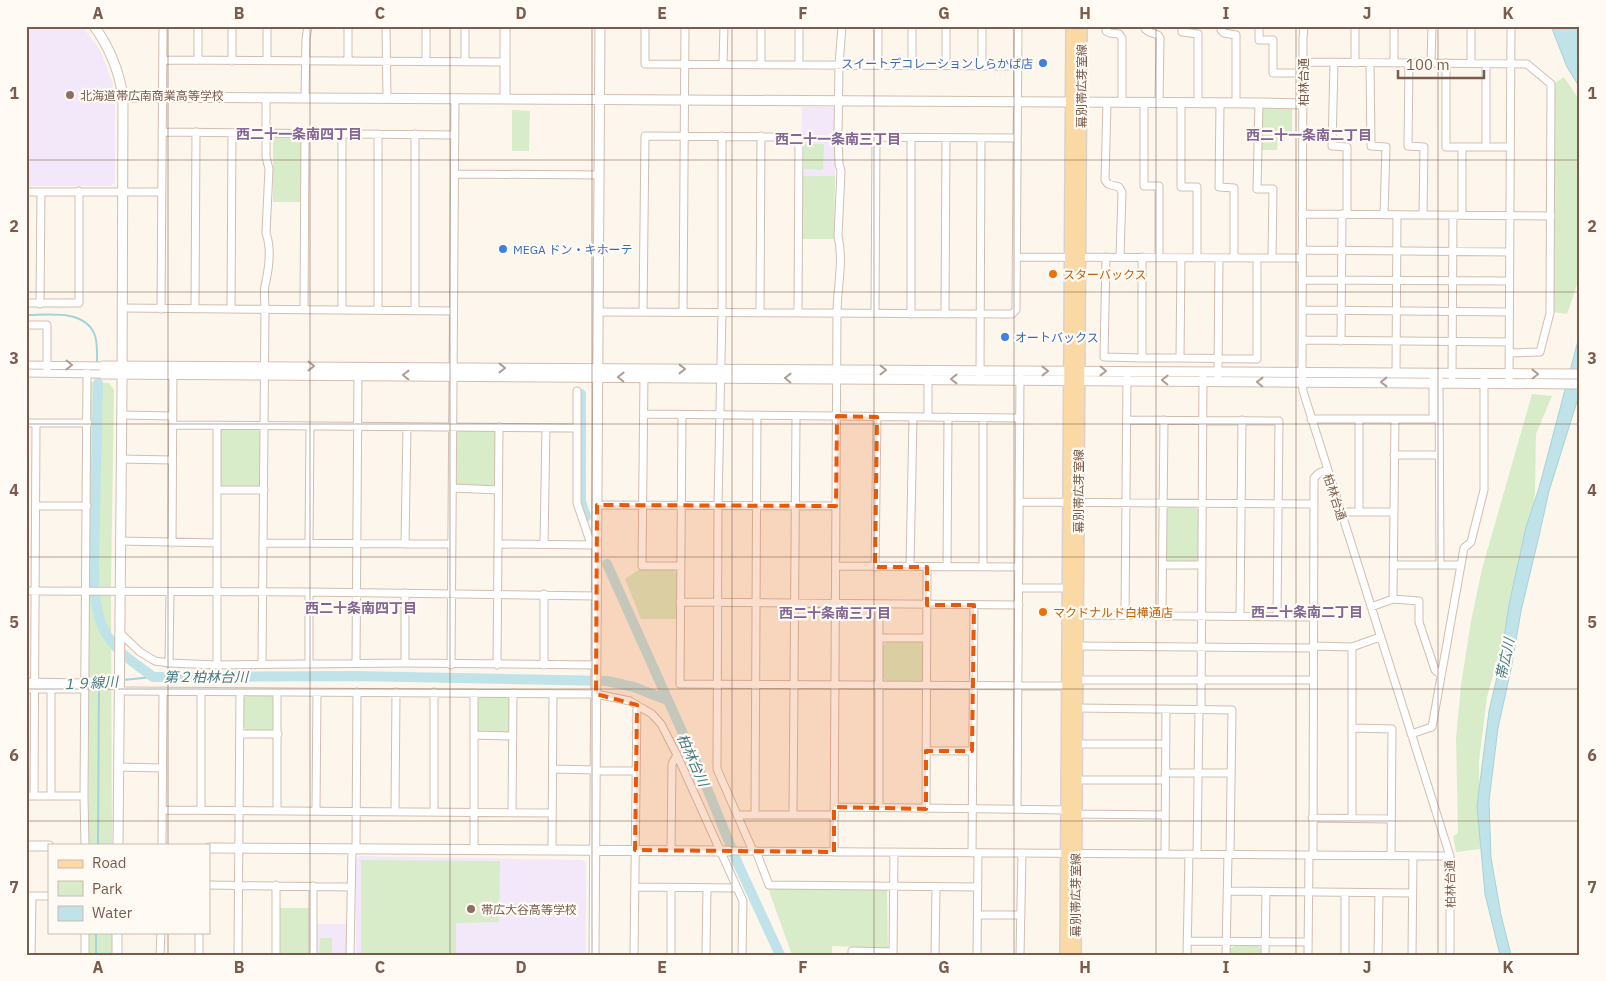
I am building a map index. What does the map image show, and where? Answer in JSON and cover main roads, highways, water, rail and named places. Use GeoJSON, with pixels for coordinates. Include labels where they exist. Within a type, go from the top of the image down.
{"type":"FeatureCollection","features":[{"type":"Feature","properties":{"kind":"main road","name":"幕別帯広芽室線"},"geometry":{"type":"LineString","coordinates":[[1072,26],[1076,102],[1074,684],[1071,812],[1075,955]]}},
{"type":"Feature","properties":{"kind":"main road","name":"幕別帯広芽室線"},"geometry":{"type":"LineString","coordinates":[[1076,102],[1081,26]]}},
{"type":"Feature","properties":{"kind":"main road","name":"幕別帯広芽室線"},"geometry":{"type":"LineString","coordinates":[[1072,780],[1076,744],[1077,708],[1074,684],[1078,646],[1073,615]]}},
{"type":"Feature","properties":{"kind":"main road","name":"幕別帯広芽室線"},"geometry":{"type":"LineString","coordinates":[[1066,955],[1071,853]]}},
{"type":"Feature","properties":{"kind":"water"},"geometry":{"type":"Polygon","coordinates":[[[1551,26],[1580,26],[1580,88],[1567,67],[1551,26]]]}},
{"type":"Feature","properties":{"kind":"water","name":"帯広川"},"geometry":{"type":"Polygon","coordinates":[[[1580,333],[1580,392],[1549,491],[1521,611],[1498,728],[1489,801],[1491,858],[1501,915],[1511,955],[1500,955],[1485,894],[1477,806],[1489,711],[1500,664],[1509,605],[1526,527],[1539,488],[1580,333]]]}},
{"type":"Feature","properties":{"kind":"waterway","name":"第２柏林台川"},"geometry":{"type":"LineString","coordinates":[[26,315],[54,314],[82,320],[89,325],[94,333],[97,363]]}},
{"type":"Feature","properties":{"kind":"waterway","name":"第２柏林台川"},"geometry":{"type":"LineString","coordinates":[[98,376],[98,383]]}},
{"type":"Feature","properties":{"kind":"waterway","name":"第２柏林台川"},"geometry":{"type":"LineString","coordinates":[[98,383],[94,559],[96,605],[104,630],[114,645],[153,677],[354,676],[607,681],[634,687],[667,700]]}},
{"type":"Feature","properties":{"kind":"waterway","name":"柏林台川"},"geometry":{"type":"LineString","coordinates":[[581,394],[581,501],[586,517]]}},
{"type":"Feature","properties":{"kind":"waterway","name":"柏林台川"},"geometry":{"type":"LineString","coordinates":[[607,564],[702,776],[738,864],[780,955]]}},
{"type":"Feature","properties":{"kind":"waterway","name":"１９線川"},"geometry":{"type":"LineString","coordinates":[[123,680],[153,677]]}},
{"type":"Feature","properties":{"kind":"waterway","name":"１９線川"},"geometry":{"type":"LineString","coordinates":[[86,685],[99,685],[116,680]]}},
{"type":"Feature","properties":{"kind":"waterway"},"geometry":{"type":"LineString","coordinates":[[98,844],[99,685]]}},
{"type":"Feature","properties":{"kind":"waterway"},"geometry":{"type":"LineString","coordinates":[[96,934],[96,955]]}},
{"type":"Feature","properties":{"kind":"place","name":"スイートデコレーションしらかば店"},"geometry":{"type":"Point","coordinates":[1043,63]}},
{"type":"Feature","properties":{"kind":"place","name":"北海道帯広南商業高等学校"},"geometry":{"type":"Point","coordinates":[70,95]}},
{"type":"Feature","properties":{"kind":"place","name":"MEGA ドン・キホーテ"},"geometry":{"type":"Point","coordinates":[503,249]}},
{"type":"Feature","properties":{"kind":"place","name":"スターバックス"},"geometry":{"type":"Point","coordinates":[1053,274]}},
{"type":"Feature","properties":{"kind":"place","name":"オートバックス"},"geometry":{"type":"Point","coordinates":[1005,337]}},
{"type":"Feature","properties":{"kind":"place","name":"マクドナルド白樺通店"},"geometry":{"type":"Point","coordinates":[1043,612]}},
{"type":"Feature","properties":{"kind":"place","name":"帯広大谷高等学校"},"geometry":{"type":"Point","coordinates":[471,909]}},
{"type":"Feature","properties":{"kind":"district","name":"西二十一条南四丁目"},"geometry":{"type":"Point","coordinates":[299,134]}},
{"type":"Feature","properties":{"kind":"district","name":"西二十一条南二丁目"},"geometry":{"type":"Point","coordinates":[1309,135]}},
{"type":"Feature","properties":{"kind":"district","name":"西二十一条南三丁目"},"geometry":{"type":"Point","coordinates":[838,139]}},
{"type":"Feature","properties":{"kind":"district","name":"西二十条南四丁目"},"geometry":{"type":"Point","coordinates":[361,608]}},
{"type":"Feature","properties":{"kind":"district","name":"西二十条南二丁目"},"geometry":{"type":"Point","coordinates":[1307,612]}},
{"type":"Feature","properties":{"kind":"district","name":"西二十条南三丁目"},"geometry":{"type":"Point","coordinates":[835,613]}}]}
